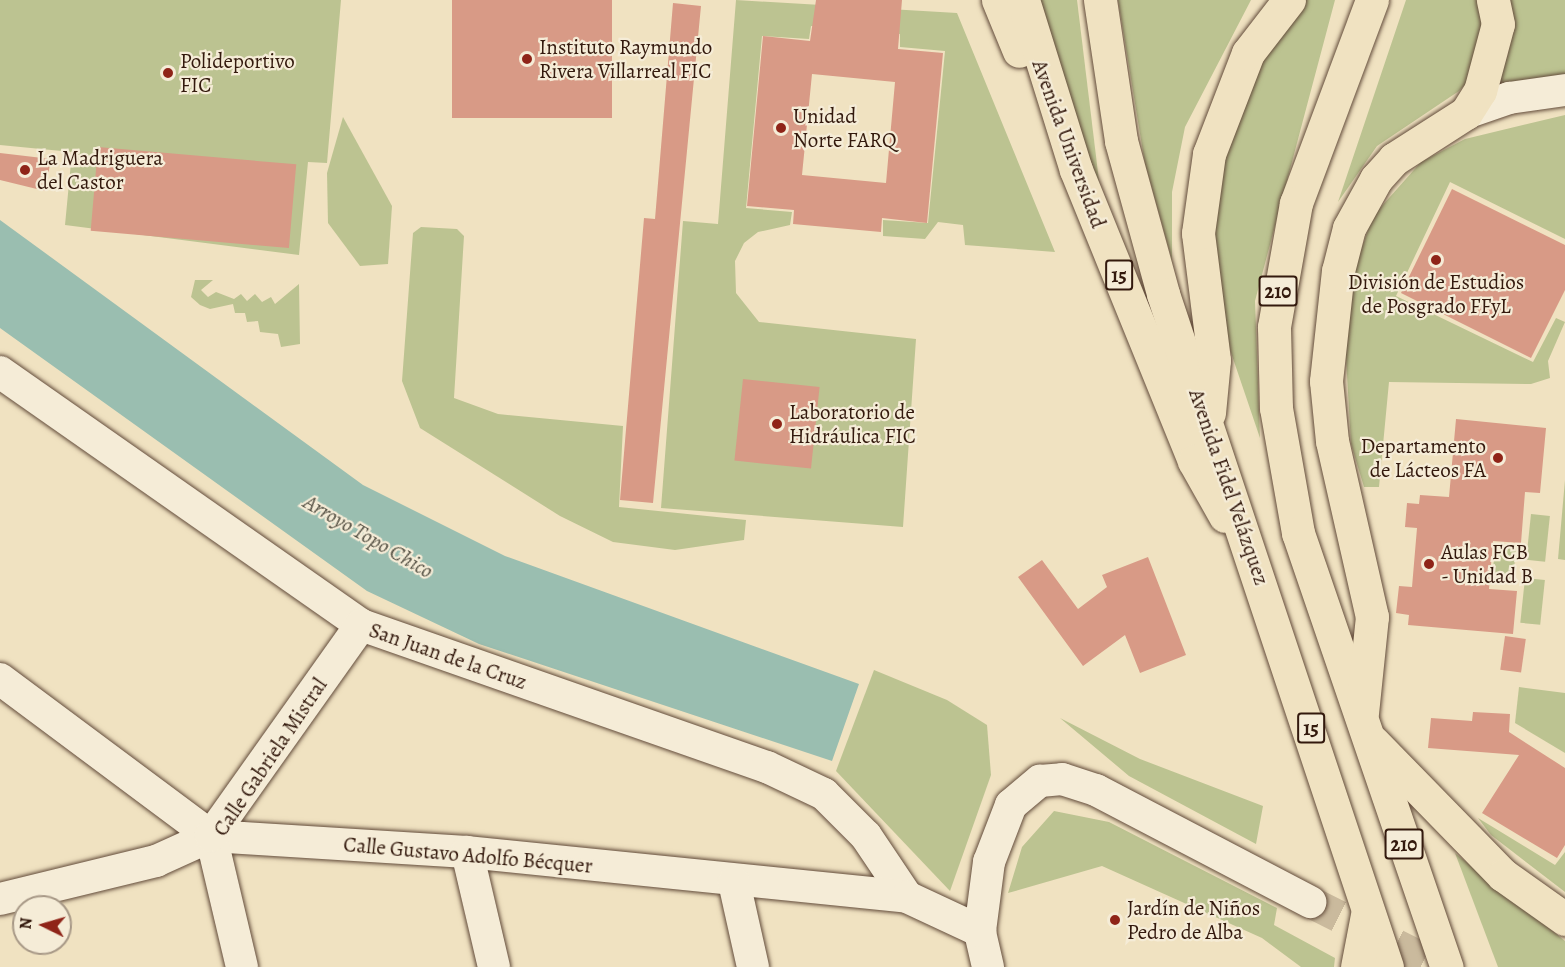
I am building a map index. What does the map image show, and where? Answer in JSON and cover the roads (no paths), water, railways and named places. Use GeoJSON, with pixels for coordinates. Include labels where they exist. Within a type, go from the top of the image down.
{"type":"FeatureCollection","features":[{"type":"Feature","properties":{"kind":"highway"},"geometry":{"type":"LineString","coordinates":[[998,0],[1049,123],[1076,170]]}},
{"type":"Feature","properties":{"kind":"highway","name":"Avenida Universidad"},"geometry":{"type":"LineString","coordinates":[[1023,0],[1076,170],[1194,461],[1215,500],[1248,542]]}},
{"type":"Feature","properties":{"kind":"highway","name":"Avenida Fidel Velázquez"},"geometry":{"type":"LineString","coordinates":[[1100,0],[1121,141],[1163,294],[1248,542],[1367,915],[1387,967]]}},
{"type":"Feature","properties":{"kind":"highway"},"geometry":{"type":"LineString","coordinates":[[1207,421],[1214,360],[1198,233],[1209,154],[1248,53],[1289,0]]}},
{"type":"Feature","properties":{"kind":"highway"},"geometry":{"type":"LineString","coordinates":[[1334,97],[1339,37],[1350,0]]}},
{"type":"Feature","properties":{"kind":"highway","name":"210"},"geometry":{"type":"LineString","coordinates":[[1372,0],[1296,203],[1274,327],[1276,408],[1298,533],[1448,967]]}},
{"type":"Feature","properties":{"kind":"highway"},"geometry":{"type":"LineString","coordinates":[[1493,0],[1498,24],[1492,59],[1466,113],[1394,159],[1376,178],[1349,228],[1338,271],[1326,381],[1332,441],[1372,617],[1364,728],[1503,875],[1565,919]]}},
{"type":"Feature","properties":{"kind":"highway"},"geometry":{"type":"LineString","coordinates":[[1356,967],[1367,915]]}},
{"type":"Feature","properties":{"kind":"street"},"geometry":{"type":"LineString","coordinates":[[1466,113],[1509,98],[1565,90]]}},
{"type":"Feature","properties":{"kind":"street","name":"San Juan de la Cruz"},"geometry":{"type":"LineString","coordinates":[[0,372],[361,626],[767,767],[824,794],[866,836],[907,897]]}},
{"type":"Feature","properties":{"kind":"street","name":"Calle Gabriela Mistral"},"geometry":{"type":"LineString","coordinates":[[242,967],[211,836],[361,626]]}},
{"type":"Feature","properties":{"kind":"street"},"geometry":{"type":"LineString","coordinates":[[0,679],[211,836],[156,861],[0,898]]}},
{"type":"Feature","properties":{"kind":"street"},"geometry":{"type":"LineString","coordinates":[[988,967],[980,931],[1000,828],[1027,787],[1052,778],[1096,790],[1311,902]]}},
{"type":"Feature","properties":{"kind":"street","name":"Calle Gustavo Adolfo Bécquer"},"geometry":{"type":"LineString","coordinates":[[211,836],[467,852],[734,882],[907,897],[980,931]]}},
{"type":"Feature","properties":{"kind":"street"},"geometry":{"type":"LineString","coordinates":[[467,852],[494,967]]}},
{"type":"Feature","properties":{"kind":"street"},"geometry":{"type":"LineString","coordinates":[[734,882],[753,967]]}},
{"type":"Feature","properties":{"kind":"water","name":"Arroyo Topo Chico"},"geometry":{"type":"Polygon","coordinates":[[[0,220],[363,485],[505,556],[859,684],[832,761],[479,644],[367,591],[0,328],[0,220]]]}},
{"type":"Feature","properties":{"kind":"tunnel"},"geometry":{"type":"LineString","coordinates":[[1310,902],[1440,967]]}},
{"type":"Feature","properties":{"kind":"place","name":"Instituto Raymundo Rivera Villarreal FIC"},"geometry":{"type":"Point","coordinates":[527,59]}},
{"type":"Feature","properties":{"kind":"place","name":"Polideportivo FIC"},"geometry":{"type":"Point","coordinates":[168,73]}},
{"type":"Feature","properties":{"kind":"place","name":"Unidad Norte FARQ"},"geometry":{"type":"Point","coordinates":[781,128]}},
{"type":"Feature","properties":{"kind":"place","name":"La Madriguera del Castor"},"geometry":{"type":"Point","coordinates":[25,170]}},
{"type":"Feature","properties":{"kind":"place","name":"División de Estudios de Posgrado FFyL"},"geometry":{"type":"Point","coordinates":[1436,260]}},
{"type":"Feature","properties":{"kind":"place","name":"Laboratorio de Hidráulica FIC"},"geometry":{"type":"Point","coordinates":[777,424]}},
{"type":"Feature","properties":{"kind":"place","name":"Departamento de Lácteos FA"},"geometry":{"type":"Point","coordinates":[1498,458]}},
{"type":"Feature","properties":{"kind":"place","name":"Aulas FCB - Unidad B"},"geometry":{"type":"Point","coordinates":[1429,564]}},
{"type":"Feature","properties":{"kind":"place","name":"Jardín de Niños Pedro de Alba"},"geometry":{"type":"Point","coordinates":[1115,920]}}]}
